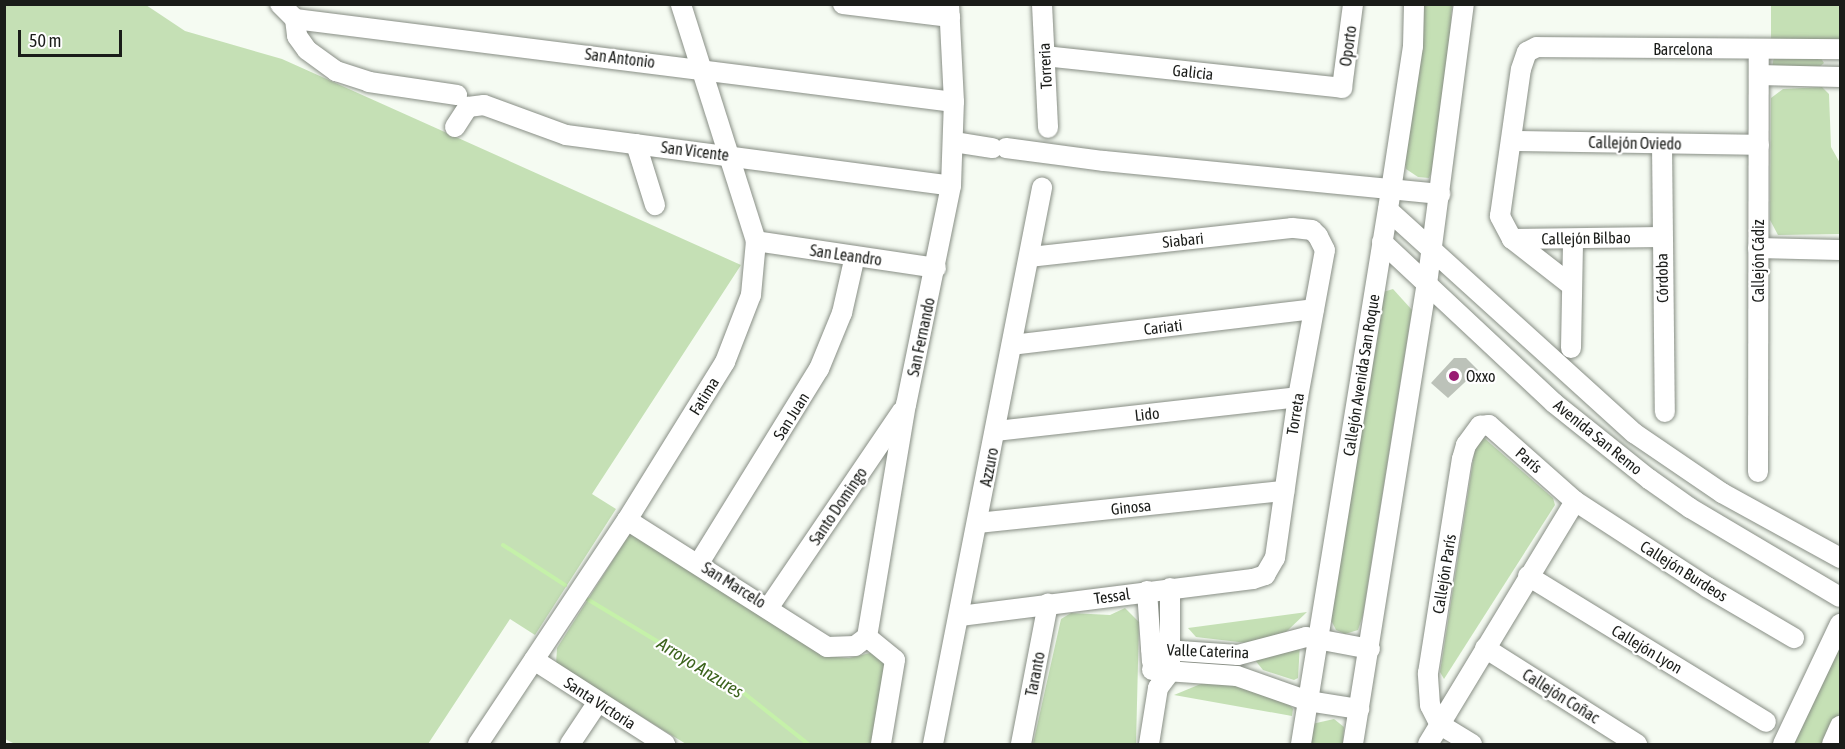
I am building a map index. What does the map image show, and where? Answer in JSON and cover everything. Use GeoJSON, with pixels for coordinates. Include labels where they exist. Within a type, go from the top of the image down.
{"type":"FeatureCollection","features":[{"type":"Feature","properties":{"kind":"street","name":"Fatima"},"geometry":{"type":"LineString","coordinates":[[478,744],[627,520],[725,362],[741,329],[751,295],[756,242],[730,155],[698,67],[681,4]]}},
{"type":"Feature","properties":{"kind":"street"},"geometry":{"type":"LineString","coordinates":[[843,4],[949,11]]}},
{"type":"Feature","properties":{"kind":"street","name":"Torreria"},"geometry":{"type":"LineString","coordinates":[[1042,4],[1048,128]]}},
{"type":"Feature","properties":{"kind":"street","name":"Oporto"},"geometry":{"type":"LineString","coordinates":[[1348,94],[1353,4]]}},
{"type":"Feature","properties":{"kind":"street","name":"Callejón Avenida San Roque"},"geometry":{"type":"LineString","coordinates":[[1301,744],[1320,639],[1388,210],[1413,46],[1414,4]]}},
{"type":"Feature","properties":{"kind":"street"},"geometry":{"type":"LineString","coordinates":[[1353,744],[1370,650],[1427,284],[1464,4]]}},
{"type":"Feature","properties":{"kind":"street","name":"San Fernando"},"geometry":{"type":"LineString","coordinates":[[867,637],[906,405],[936,268],[951,186],[954,102],[949,11]]}},
{"type":"Feature","properties":{"kind":"street","name":"San Antonio"},"geometry":{"type":"LineString","coordinates":[[287,12],[954,102]]}},
{"type":"Feature","properties":{"kind":"street"},"geometry":{"type":"LineString","coordinates":[[287,12],[297,36],[308,50],[336,71],[369,82],[456,95]]}},
{"type":"Feature","properties":{"kind":"street","name":"Barcelona"},"geometry":{"type":"LineString","coordinates":[[1512,141],[1521,69],[1527,52],[1537,48],[1840,50]]}},
{"type":"Feature","properties":{"kind":"street","name":"Callejón Cádiz"},"geometry":{"type":"LineString","coordinates":[[1758,472],[1759,49]]}},
{"type":"Feature","properties":{"kind":"street","name":"Galicia"},"geometry":{"type":"LineString","coordinates":[[1045,56],[1348,94]]}},
{"type":"Feature","properties":{"kind":"street"},"geometry":{"type":"LineString","coordinates":[[1759,75],[1840,77]]}},
{"type":"Feature","properties":{"kind":"street","name":"San Vicente"},"geometry":{"type":"LineString","coordinates":[[455,127],[468,107],[484,105],[556,133],[951,186]]}},
{"type":"Feature","properties":{"kind":"street"},"geometry":{"type":"LineString","coordinates":[[1512,141],[1500,216],[1512,239],[1571,285]]}},
{"type":"Feature","properties":{"kind":"street","name":"Callejón Oviedo"},"geometry":{"type":"LineString","coordinates":[[1512,141],[1759,145]]}},
{"type":"Feature","properties":{"kind":"street"},"geometry":{"type":"LineString","coordinates":[[954,142],[1440,194]]}},
{"type":"Feature","properties":{"kind":"street"},"geometry":{"type":"LineString","coordinates":[[636,144],[655,205]]}},
{"type":"Feature","properties":{"kind":"street","name":"Córdoba"},"geometry":{"type":"LineString","coordinates":[[1662,144],[1661,237],[1665,412]]}},
{"type":"Feature","properties":{"kind":"street","name":"Azzuro"},"geometry":{"type":"LineString","coordinates":[[933,744],[960,616],[1042,188]]}},
{"type":"Feature","properties":{"kind":"street","name":"Avenida San Remo"},"geometry":{"type":"LineString","coordinates":[[1388,210],[1634,433],[1722,493],[1840,558]]}},
{"type":"Feature","properties":{"kind":"street","name":"Siabari"},"geometry":{"type":"LineString","coordinates":[[1030,257],[1303,228],[1312,230],[1325,249]]}},
{"type":"Feature","properties":{"kind":"street","name":"Callejón Bilbao"},"geometry":{"type":"LineString","coordinates":[[1512,239],[1661,237]]}},
{"type":"Feature","properties":{"kind":"street"},"geometry":{"type":"LineString","coordinates":[[1571,348],[1573,239]]}},
{"type":"Feature","properties":{"kind":"street","name":"San Leandro"},"geometry":{"type":"LineString","coordinates":[[756,242],[936,268]]}},
{"type":"Feature","properties":{"kind":"street","name":"Avenida San Remo"},"geometry":{"type":"LineString","coordinates":[[1382,242],[1554,403],[1617,454],[1690,508],[1840,597]]}},
{"type":"Feature","properties":{"kind":"street"},"geometry":{"type":"LineString","coordinates":[[1758,248],[1840,250]]}},
{"type":"Feature","properties":{"kind":"street","name":"Torreta"},"geometry":{"type":"LineString","coordinates":[[1264,575],[1275,558],[1298,397],[1325,249]]}},
{"type":"Feature","properties":{"kind":"street","name":"San Juan"},"geometry":{"type":"LineString","coordinates":[[699,563],[819,369],[842,313],[855,256]]}},
{"type":"Feature","properties":{"kind":"street","name":"Cariati"},"geometry":{"type":"LineString","coordinates":[[1012,345],[1314,309]]}},
{"type":"Feature","properties":{"kind":"street","name":"Lido"},"geometry":{"type":"LineString","coordinates":[[996,431],[1298,397]]}},
{"type":"Feature","properties":{"kind":"street","name":"Santo Domingo"},"geometry":{"type":"LineString","coordinates":[[769,607],[906,405]]}},
{"type":"Feature","properties":{"kind":"street","name":"París"},"geometry":{"type":"LineString","coordinates":[[1480,426],[1489,425],[1575,501]]}},
{"type":"Feature","properties":{"kind":"street","name":"Callejón París"},"geometry":{"type":"LineString","coordinates":[[1440,725],[1430,705],[1428,673],[1462,459],[1466,445],[1480,426]]}},
{"type":"Feature","properties":{"kind":"street"},"geometry":{"type":"LineString","coordinates":[[1617,454],[1634,433]]}},
{"type":"Feature","properties":{"kind":"street","name":"Ginosa"},"geometry":{"type":"LineString","coordinates":[[978,523],[1284,491]]}},
{"type":"Feature","properties":{"kind":"street"},"geometry":{"type":"LineString","coordinates":[[1428,744],[1575,501]]}},
{"type":"Feature","properties":{"kind":"street","name":"Callejón Burdeos"},"geometry":{"type":"LineString","coordinates":[[1575,501],[1707,587],[1794,638]]}},
{"type":"Feature","properties":{"kind":"street","name":"San Marcelo"},"geometry":{"type":"LineString","coordinates":[[627,520],[769,607],[826,647],[840,650],[855,646],[867,637]]}},
{"type":"Feature","properties":{"kind":"street","name":"Tessal"},"geometry":{"type":"LineString","coordinates":[[960,616],[1264,575]]}},
{"type":"Feature","properties":{"kind":"street","name":"Callejón Lyon"},"geometry":{"type":"LineString","coordinates":[[1528,576],[1766,722]]}},
{"type":"Feature","properties":{"kind":"street"},"geometry":{"type":"LineString","coordinates":[[1149,744],[1160,676],[1161,649],[1170,588]]}},
{"type":"Feature","properties":{"kind":"street"},"geometry":{"type":"LineString","coordinates":[[1147,591],[1161,649]]}},
{"type":"Feature","properties":{"kind":"street","name":"Taranto"},"geometry":{"type":"LineString","coordinates":[[1021,744],[1048,604]]}},
{"type":"Feature","properties":{"kind":"street"},"geometry":{"type":"LineString","coordinates":[[1783,744],[1840,624]]}},
{"type":"Feature","properties":{"kind":"street"},"geometry":{"type":"LineString","coordinates":[[867,637],[895,660],[881,744]]}},
{"type":"Feature","properties":{"kind":"street","name":"Valle Caterina"},"geometry":{"type":"LineString","coordinates":[[1161,649],[1238,655],[1306,637],[1370,650]]}},
{"type":"Feature","properties":{"kind":"street","name":"Callejón Coñac"},"geometry":{"type":"LineString","coordinates":[[1485,648],[1637,744]]}},
{"type":"Feature","properties":{"kind":"street"},"geometry":{"type":"LineString","coordinates":[[1237,676],[1238,655]]}},
{"type":"Feature","properties":{"kind":"street","name":"Santa Victoria"},"geometry":{"type":"LineString","coordinates":[[534,660],[665,744]]}},
{"type":"Feature","properties":{"kind":"street","name":"Valle Caterina"},"geometry":{"type":"LineString","coordinates":[[1160,676],[1237,676],[1308,701],[1359,709]]}},
{"type":"Feature","properties":{"kind":"street"},"geometry":{"type":"LineString","coordinates":[[570,744],[598,702]]}},
{"type":"Feature","properties":{"kind":"street"},"geometry":{"type":"LineString","coordinates":[[1440,725],[1472,744]]}},
{"type":"Feature","properties":{"kind":"street"},"geometry":{"type":"LineString","coordinates":[[1832,744],[1840,726]]}},
{"type":"Feature","properties":{"kind":"green space"},"geometry":{"type":"Polygon","coordinates":[[[5,5],[146,5],[185,31],[282,59],[741,265],[592,494],[616,509],[535,635],[510,619],[428,744],[15,744],[5,739],[5,5]]]}},
{"type":"Feature","properties":{"kind":"green space"},"geometry":{"type":"Polygon","coordinates":[[[1421,5],[1452,5],[1444,123],[1437,160],[1429,178],[1418,177],[1406,169],[1404,157],[1421,5]]]}},
{"type":"Feature","properties":{"kind":"green space"},"geometry":{"type":"Polygon","coordinates":[[[1771,5],[1840,5],[1840,39],[1771,39],[1771,5]]]}},
{"type":"Feature","properties":{"kind":"green space"},"geometry":{"type":"Polygon","coordinates":[[[1774,57],[1820,57],[1824,63],[1818,68],[1772,67],[1774,57]]]}},
{"type":"Feature","properties":{"kind":"green space"},"geometry":{"type":"Polygon","coordinates":[[[1822,87],[1829,94],[1831,147],[1840,163],[1840,234],[1778,235],[1770,220],[1771,98],[1783,89],[1822,87]]]}},
{"type":"Feature","properties":{"kind":"green space"},"geometry":{"type":"Polygon","coordinates":[[[1393,289],[1412,310],[1363,615],[1358,630],[1345,634],[1336,630],[1329,616],[1380,293],[1393,289]]]}},
{"type":"Feature","properties":{"kind":"green space"},"geometry":{"type":"Polygon","coordinates":[[[1483,437],[1553,498],[1555,505],[1444,679],[1440,672],[1476,442],[1483,437]]]}},
{"type":"Feature","properties":{"kind":"green space"},"geometry":{"type":"Polygon","coordinates":[[[632,530],[770,616],[823,656],[849,658],[870,653],[873,646],[888,658],[875,744],[686,744],[556,664],[557,648],[632,530]]]}},
{"type":"Feature","properties":{"kind":"green space"},"geometry":{"type":"Polygon","coordinates":[[[1125,608],[1139,622],[1136,744],[1033,744],[1061,619],[1071,613],[1110,615],[1125,608]]]}},
{"type":"Feature","properties":{"kind":"green space"},"geometry":{"type":"Polygon","coordinates":[[[1307,612],[1286,632],[1247,643],[1196,637],[1188,628],[1307,612]]]}},
{"type":"Feature","properties":{"kind":"green space"},"geometry":{"type":"Polygon","coordinates":[[[1840,639],[1840,712],[1825,744],[1790,744],[1840,639]]]}},
{"type":"Feature","properties":{"kind":"green space"},"geometry":{"type":"Polygon","coordinates":[[[1300,643],[1298,678],[1294,680],[1263,670],[1254,659],[1300,643]]]}},
{"type":"Feature","properties":{"kind":"green space"},"geometry":{"type":"Polygon","coordinates":[[[1203,683],[1242,685],[1287,701],[1293,709],[1292,716],[1174,695],[1203,683]]]}},
{"type":"Feature","properties":{"kind":"green space"},"geometry":{"type":"Polygon","coordinates":[[[1334,719],[1344,727],[1343,744],[1309,744],[1312,724],[1334,719]]]}},
{"type":"Feature","properties":{"kind":"building","name":"Oxxo"},"geometry":{"type":"Polygon","coordinates":[[[1454,358],[1466,358],[1478,370],[1448,398],[1431,383],[1454,358]]]}},
{"type":"Feature","properties":{"kind":"waterway","name":"Arroyo Anzures"},"geometry":{"type":"LineString","coordinates":[[503,545],[565,585]]}},
{"type":"Feature","properties":{"kind":"waterway","name":"Arroyo Anzures"},"geometry":{"type":"LineString","coordinates":[[587,599],[745,694],[808,744]]}},
{"type":"Feature","properties":{"kind":"place","name":"Oxxo"},"geometry":{"type":"Point","coordinates":[1454,376]}}]}
